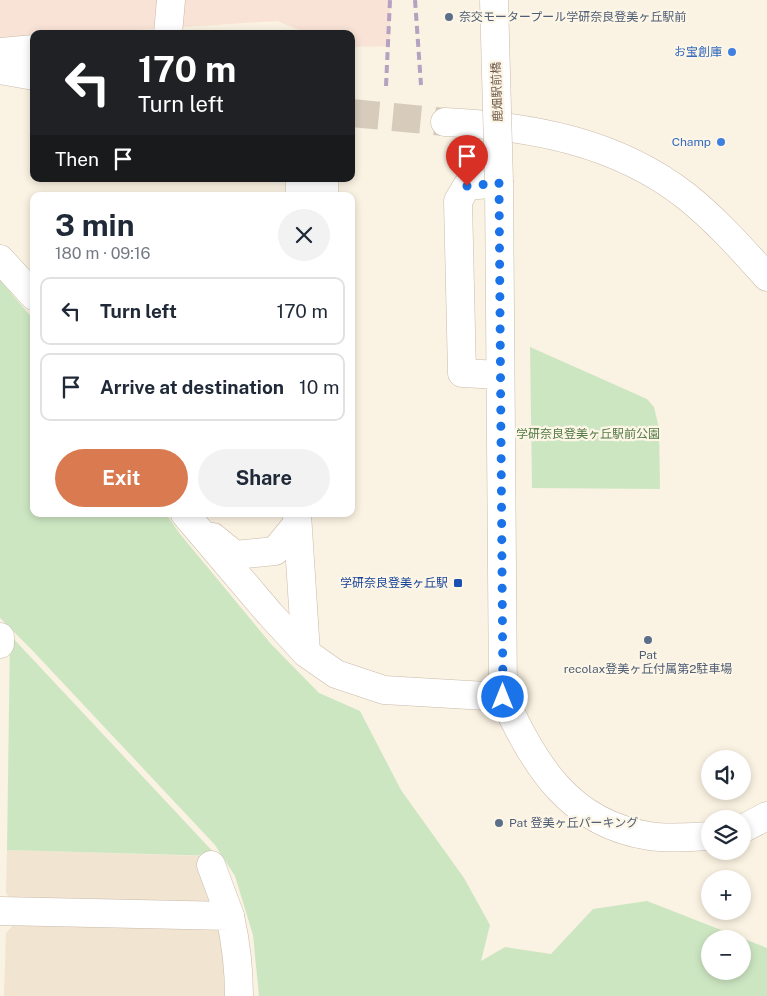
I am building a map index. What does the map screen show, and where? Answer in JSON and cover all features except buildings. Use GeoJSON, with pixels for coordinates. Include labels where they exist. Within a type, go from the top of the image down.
{"type":"FeatureCollection","features":[{"type":"Feature","properties":{"kind":"street","name":"鹿畑駅前橋"},"geometry":{"type":"LineString","coordinates":[[494,0],[499,183],[503,697]]}},
{"type":"Feature","properties":{"kind":"street"},"geometry":{"type":"LineString","coordinates":[[0,52],[30,49]]}},
{"type":"Feature","properties":{"kind":"street"},"geometry":{"type":"LineString","coordinates":[[0,70],[30,75]]}},
{"type":"Feature","properties":{"kind":"street"},"geometry":{"type":"LineString","coordinates":[[445,122],[538,131],[588,144],[618,156],[650,172],[685,196],[714,221],[767,277]]}},
{"type":"Feature","properties":{"kind":"street"},"geometry":{"type":"LineString","coordinates":[[499,183],[467,186],[458,202],[462,373],[500,375]]}},
{"type":"Feature","properties":{"kind":"street"},"geometry":{"type":"LineString","coordinates":[[0,258],[30,292]]}},
{"type":"Feature","properties":{"kind":"street"},"geometry":{"type":"LineString","coordinates":[[188,517],[270,614],[306,653],[336,674],[384,690],[503,697],[519,732],[536,761],[561,792],[590,815],[616,827],[649,836],[681,838],[701,837]]}},
{"type":"Feature","properties":{"kind":"street"},"geometry":{"type":"LineString","coordinates":[[189,517],[235,555],[275,551],[297,519]]}},
{"type":"Feature","properties":{"kind":"street"},"geometry":{"type":"LineString","coordinates":[[297,519],[306,653]]}},
{"type":"Feature","properties":{"kind":"street"},"geometry":{"type":"LineString","coordinates":[[0,637],[0,644]]}},
{"type":"Feature","properties":{"kind":"street"},"geometry":{"type":"LineString","coordinates":[[751,824],[767,816]]}},
{"type":"Feature","properties":{"kind":"street"},"geometry":{"type":"LineString","coordinates":[[211,865],[230,916],[236,943],[239,972],[238,996]]}},
{"type":"Feature","properties":{"kind":"street"},"geometry":{"type":"LineString","coordinates":[[0,911],[230,916]]}},
{"type":"Feature","properties":{"kind":"shaded area"},"geometry":{"type":"Polygon","coordinates":[[[0,0],[390,0],[390,46],[355,47],[355,30],[299,30],[277,21],[138,30],[30,30],[30,36],[0,38],[0,0]]]}},
{"type":"Feature","properties":{"kind":"shaded area"},"geometry":{"type":"Polygon","coordinates":[[[7,850],[203,856],[223,908],[14,904],[6,893],[7,850]]]}},
{"type":"Feature","properties":{"kind":"shaded area"},"geometry":{"type":"Polygon","coordinates":[[[16,922],[212,926],[222,934],[228,996],[4,996],[6,933],[16,922]]]}},
{"type":"Feature","properties":{"kind":"green space"},"geometry":{"type":"Polygon","coordinates":[[[0,280],[30,315],[30,517],[168,517],[271,644],[319,693],[360,711],[401,790],[464,878],[490,925],[481,961],[505,947],[551,954],[593,909],[647,901],[721,930],[701,930],[701,980],[751,980],[751,942],[767,948],[767,996],[259,996],[253,935],[235,876],[215,845],[0,618],[0,280]]]}},
{"type":"Feature","properties":{"kind":"green space","name":"学研奈良登美ヶ丘駅前公園"},"geometry":{"type":"Polygon","coordinates":[[[530,347],[647,399],[654,407],[659,428],[660,489],[532,488],[530,347]]]}},
{"type":"Feature","properties":{"kind":"green space"},"geometry":{"type":"Polygon","coordinates":[[[10,635],[217,856],[7,850],[10,635]]]}},
{"type":"Feature","properties":{"kind":"tunnel"},"geometry":{"type":"LineString","coordinates":[[355,113],[445,122]]}},
{"type":"Feature","properties":{"kind":"railway"},"geometry":{"type":"LineString","coordinates":[[386,86],[390,0]]}},
{"type":"Feature","properties":{"kind":"railway"},"geometry":{"type":"LineString","coordinates":[[415,0],[421,85]]}},
{"type":"Feature","properties":{"kind":"place","name":"奈交モータープール学研奈良登美ヶ丘駅前"},"geometry":{"type":"Point","coordinates":[449,17]}},
{"type":"Feature","properties":{"kind":"place","name":"お宝創庫"},"geometry":{"type":"Point","coordinates":[732,52]}},
{"type":"Feature","properties":{"kind":"place","name":"Champ"},"geometry":{"type":"Point","coordinates":[721,142]}},
{"type":"Feature","properties":{"kind":"place","name":"学研奈良登美ヶ丘駅"},"geometry":{"type":"Point","coordinates":[458,583]}},
{"type":"Feature","properties":{"kind":"place","name":"Pat recolax登美ヶ丘付属第2駐車場"},"geometry":{"type":"Point","coordinates":[648,640]}},
{"type":"Feature","properties":{"kind":"place","name":"Pat 登美ヶ丘パーキング"},"geometry":{"type":"Point","coordinates":[499,823]}},
{"type":"Feature","properties":{"kind":"route"},"geometry":{"type":"LineString","coordinates":[[467,186],[499,183],[503,697]]}}]}
